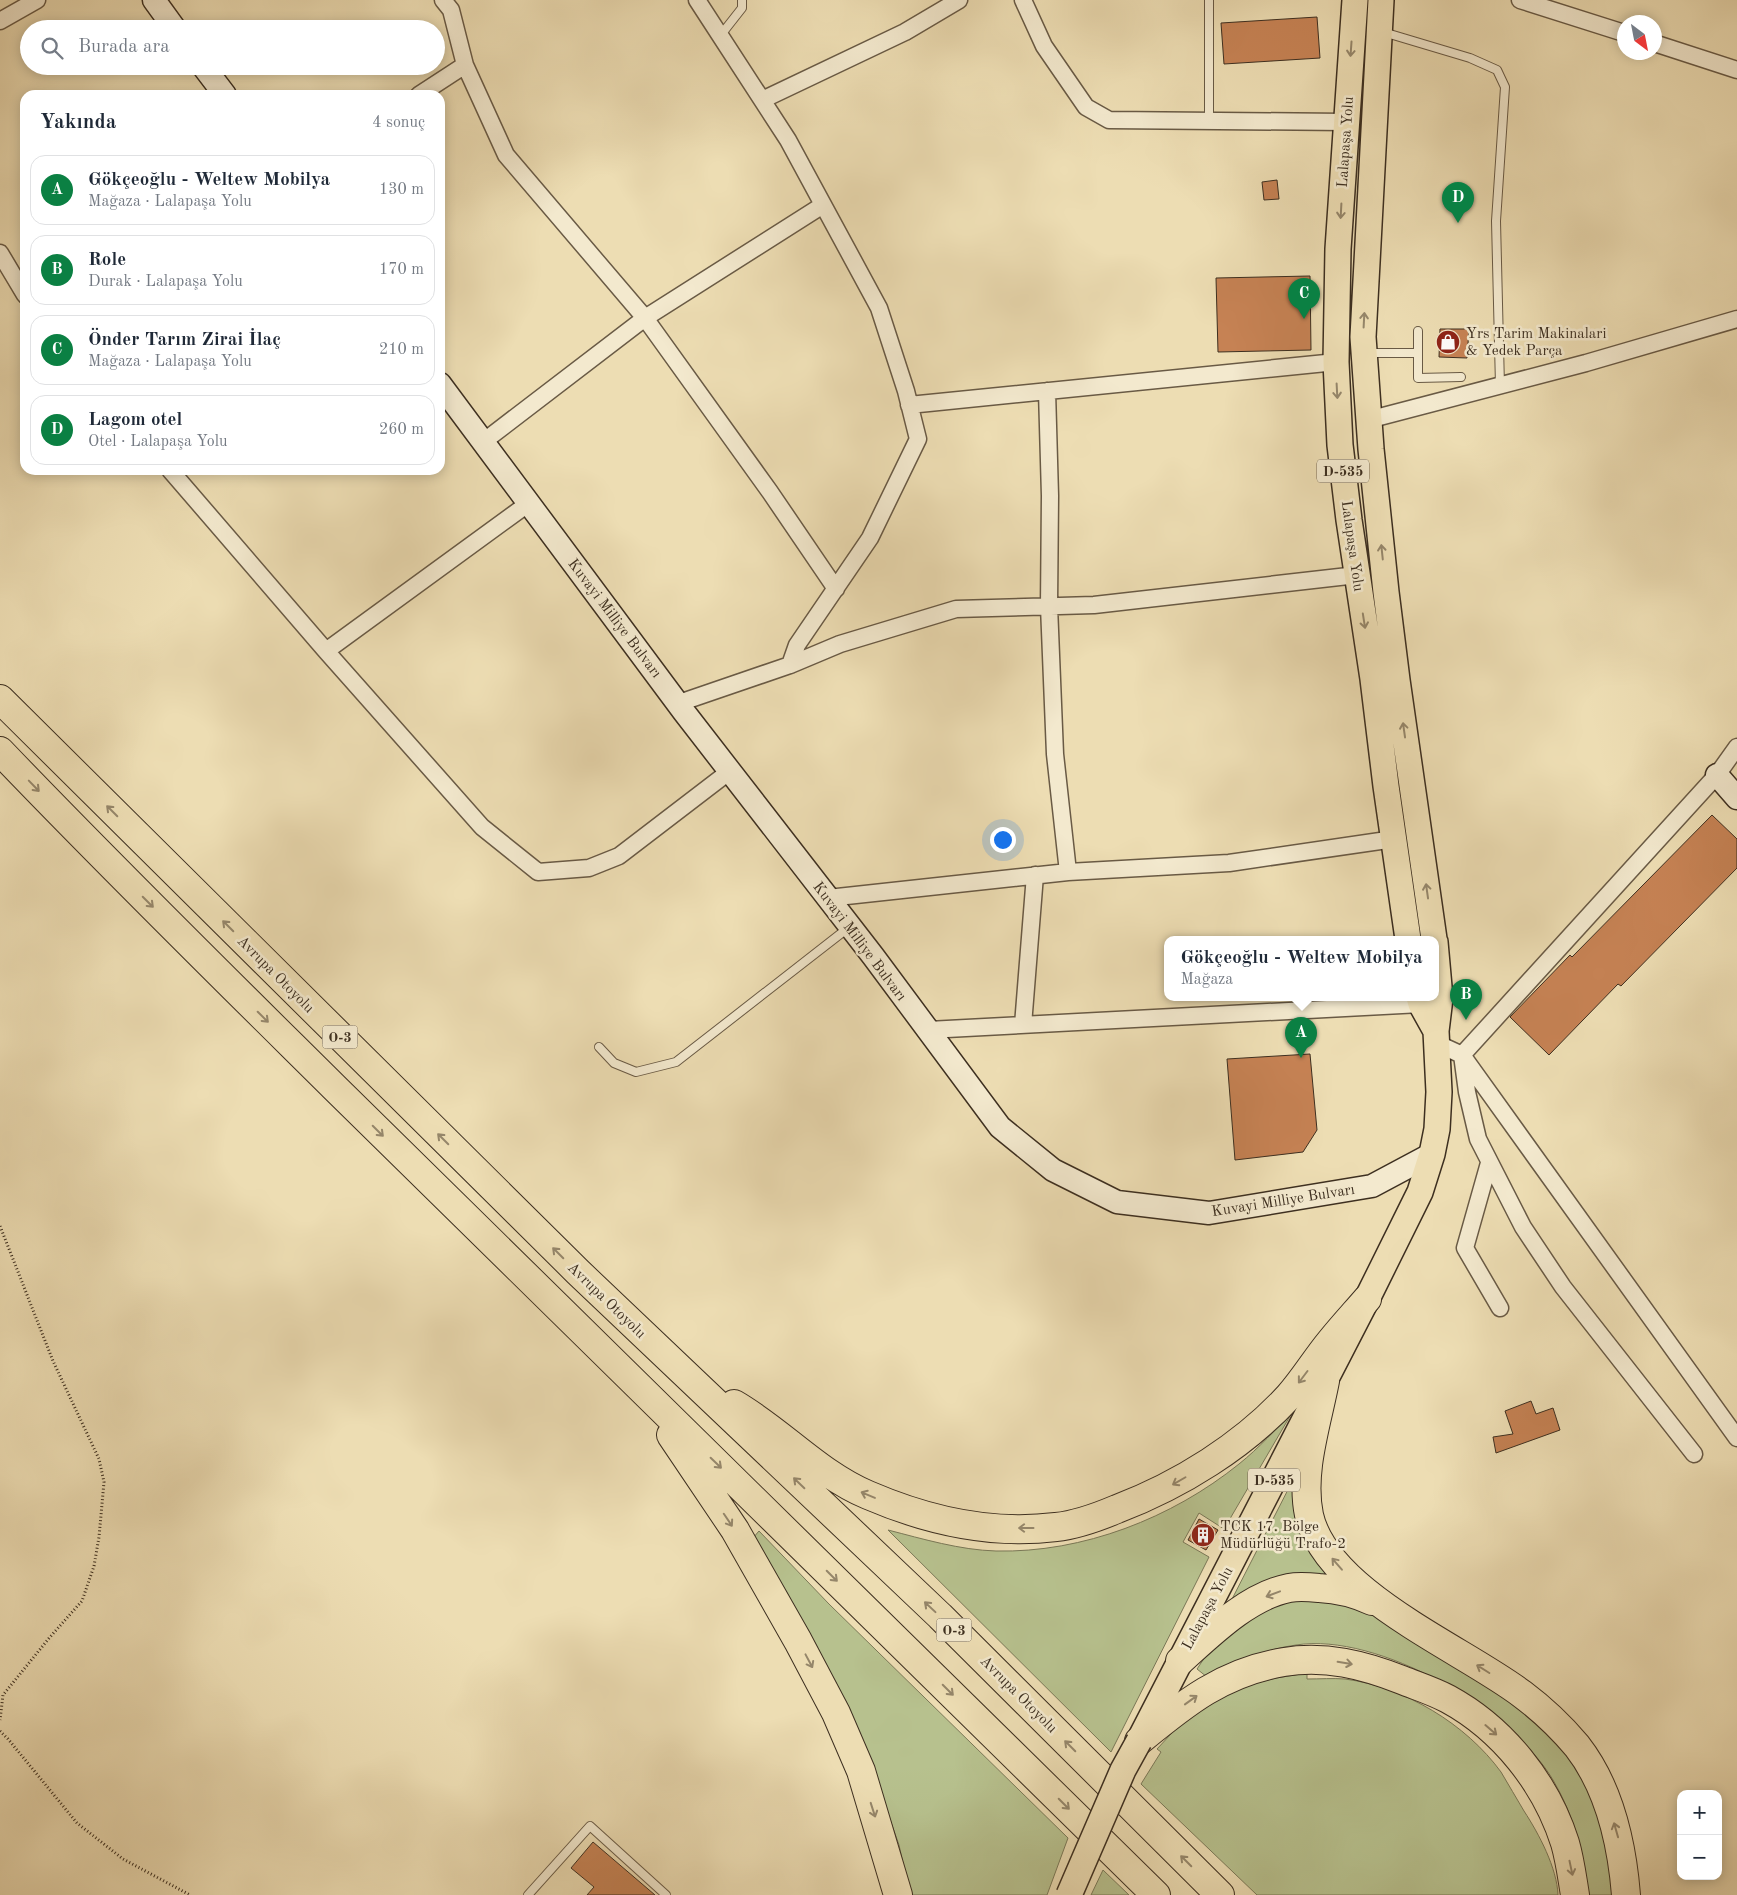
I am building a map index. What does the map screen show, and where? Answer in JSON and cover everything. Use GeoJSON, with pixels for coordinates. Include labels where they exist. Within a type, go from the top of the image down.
{"type":"FeatureCollection","features":[{"type":"Feature","properties":{"kind":"highway","name":"Avrupa Otoyolu"},"geometry":{"type":"LineString","coordinates":[[0,699],[557,1252],[940,1616],[1220,1895]]}},
{"type":"Feature","properties":{"kind":"highway","name":"O-3"},"geometry":{"type":"LineString","coordinates":[[0,751],[238,992],[1156,1895]]}},
{"type":"Feature","properties":{"kind":"highway"},"geometry":{"type":"LineString","coordinates":[[682,1372],[757,1418],[837,1479],[867,1495],[947,1521],[1008,1528],[1057,1527],[1096,1518],[1136,1502],[1171,1485],[1232,1447],[1289,1396],[1330,1342],[1368,1299]]}},
{"type":"Feature","properties":{"kind":"highway"},"geometry":{"type":"LineString","coordinates":[[1325,1381],[1307,1476],[1307,1501],[1310,1517],[1317,1535],[1339,1567],[1360,1588],[1387,1608],[1521,1693],[1550,1717],[1578,1747],[1600,1786],[1617,1832],[1626,1895]]}},
{"type":"Feature","properties":{"kind":"highway"},"geometry":{"type":"LineString","coordinates":[[656,1405],[674,1440],[735,1530],[798,1641],[836,1713],[861,1771],[898,1895]]}},
{"type":"Feature","properties":{"kind":"highway"},"geometry":{"type":"LineString","coordinates":[[1180,1661],[1208,1636],[1255,1602],[1271,1593],[1288,1588],[1328,1589],[1356,1594],[1387,1608]]}},
{"type":"Feature","properties":{"kind":"highway"},"geometry":{"type":"LineString","coordinates":[[1139,1741],[1199,1694],[1224,1680],[1251,1670],[1283,1662],[1315,1659],[1348,1663],[1377,1670],[1448,1699],[1479,1720],[1518,1756],[1555,1816],[1565,1843],[1575,1895]]}},
{"type":"Feature","properties":{"kind":"main road","name":"Lalapaşa Yolu"},"geometry":{"type":"LineString","coordinates":[[1355,0],[1338,249],[1336,362],[1340,445],[1408,936]]}},
{"type":"Feature","properties":{"kind":"main road","name":"Lalapaşa Yolu"},"geometry":{"type":"LineString","coordinates":[[1381,0],[1363,337],[1368,420],[1394,660],[1433,936]]}},
{"type":"Feature","properties":{"kind":"main road","name":"Lalapaşa Yolu"},"geometry":{"type":"LineString","coordinates":[[1436,1037],[1440,998],[1439,968]]}},
{"type":"Feature","properties":{"kind":"main road","name":"D-535"},"geometry":{"type":"LineString","coordinates":[[1368,1299],[1420,1192],[1432,1154],[1437,1129],[1439,1092],[1436,1037],[1420,1001]]}},
{"type":"Feature","properties":{"kind":"main road","name":"Lalapaşa Yolu"},"geometry":{"type":"LineString","coordinates":[[1069,1895],[1119,1779],[1368,1299]]}},
{"type":"Feature","properties":{"kind":"street"},"geometry":{"type":"LineString","coordinates":[[0,21],[37,0]]}},
{"type":"Feature","properties":{"kind":"street"},"geometry":{"type":"LineString","coordinates":[[154,0],[168,20]]}},
{"type":"Feature","properties":{"kind":"street"},"geometry":{"type":"LineString","coordinates":[[443,0],[450,10],[465,65],[506,156],[645,318],[770,492],[836,588]]}},
{"type":"Feature","properties":{"kind":"street"},"geometry":{"type":"LineString","coordinates":[[697,0],[788,140],[879,308],[910,405],[918,439],[870,538],[797,645],[790,665]]}},
{"type":"Feature","properties":{"kind":"street"},"geometry":{"type":"LineString","coordinates":[[762,100],[905,32],[959,0]]}},
{"type":"Feature","properties":{"kind":"street"},"geometry":{"type":"LineString","coordinates":[[1023,0],[1044,46],[1086,107],[1109,120],[1346,122]]}},
{"type":"Feature","properties":{"kind":"street"},"geometry":{"type":"LineString","coordinates":[[1520,0],[1617,31]]}},
{"type":"Feature","properties":{"kind":"street"},"geometry":{"type":"LineString","coordinates":[[1662,46],[1737,70]]}},
{"type":"Feature","properties":{"kind":"street"},"geometry":{"type":"LineString","coordinates":[[427,90],[465,65]]}},
{"type":"Feature","properties":{"kind":"street"},"geometry":{"type":"LineString","coordinates":[[210,75],[221,90]]}},
{"type":"Feature","properties":{"kind":"street"},"geometry":{"type":"LineString","coordinates":[[483,442],[645,318],[823,205]]}},
{"type":"Feature","properties":{"kind":"street"},"geometry":{"type":"LineString","coordinates":[[0,253],[20,287]]}},
{"type":"Feature","properties":{"kind":"street"},"geometry":{"type":"LineString","coordinates":[[1368,420],[1500,386],[1737,319]]}},
{"type":"Feature","properties":{"kind":"street"},"geometry":{"type":"LineString","coordinates":[[910,405],[1336,362]]}},
{"type":"Feature","properties":{"kind":"street","name":"Kuvayi Milliye Bulvarı"},"geometry":{"type":"LineString","coordinates":[[445,391],[678,704],[828,898],[1000,1127],[1053,1170],[1117,1202],[1209,1213],[1372,1186],[1432,1154]]}},
{"type":"Feature","properties":{"kind":"street"},"geometry":{"type":"LineString","coordinates":[[1047,391],[1050,496],[1049,606],[1055,754],[1068,872]]}},
{"type":"Feature","properties":{"kind":"street"},"geometry":{"type":"LineString","coordinates":[[174,475],[326,651],[482,827],[538,872],[589,868],[619,856],[730,771]]}},
{"type":"Feature","properties":{"kind":"street"},"geometry":{"type":"LineString","coordinates":[[326,651],[529,503]]}},
{"type":"Feature","properties":{"kind":"street"},"geometry":{"type":"LineString","coordinates":[[678,704],[790,665],[840,644],[956,609],[1094,604],[1357,575]]}},
{"type":"Feature","properties":{"kind":"street"},"geometry":{"type":"LineString","coordinates":[[1462,1055],[1717,775],[1737,747]]}},
{"type":"Feature","properties":{"kind":"street"},"geometry":{"type":"LineString","coordinates":[[1717,775],[1737,798]]}},
{"type":"Feature","properties":{"kind":"street"},"geometry":{"type":"LineString","coordinates":[[828,898],[1068,872],[1229,863],[1394,839]]}},
{"type":"Feature","properties":{"kind":"street"},"geometry":{"type":"LineString","coordinates":[[1023,1025],[1035,875]]}},
{"type":"Feature","properties":{"kind":"street"},"geometry":{"type":"LineString","coordinates":[[928,1030],[1404,1001]]}},
{"type":"Feature","properties":{"kind":"street"},"geometry":{"type":"LineString","coordinates":[[1436,1037],[1462,1055],[1737,1438]]}},
{"type":"Feature","properties":{"kind":"street"},"geometry":{"type":"LineString","coordinates":[[1462,1055],[1467,1092],[1478,1140],[1523,1227],[1563,1287],[1694,1454]]}},
{"type":"Feature","properties":{"kind":"street"},"geometry":{"type":"LineString","coordinates":[[1489,1162],[1465,1248],[1500,1308]]}},
{"type":"Feature","properties":{"kind":"lane"},"geometry":{"type":"LineString","coordinates":[[720,36],[742,8],[742,0]]}},
{"type":"Feature","properties":{"kind":"lane"},"geometry":{"type":"LineString","coordinates":[[1209,0],[1209,121]]}},
{"type":"Feature","properties":{"kind":"lane"},"geometry":{"type":"LineString","coordinates":[[1380,32],[1470,58],[1497,70],[1505,88],[1496,221],[1500,386]]}},
{"type":"Feature","properties":{"kind":"lane"},"geometry":{"type":"LineString","coordinates":[[1418,331],[1418,378],[1461,376]]}},
{"type":"Feature","properties":{"kind":"lane"},"geometry":{"type":"LineString","coordinates":[[1364,352],[1418,354]]}},
{"type":"Feature","properties":{"kind":"lane"},"geometry":{"type":"LineString","coordinates":[[598,1047],[614,1063],[636,1072],[676,1062],[850,927]]}},
{"type":"Feature","properties":{"kind":"lane"},"geometry":{"type":"LineString","coordinates":[[528,1895],[590,1826],[666,1895]]}},
{"type":"Feature","properties":{"kind":"path"},"geometry":{"type":"LineString","coordinates":[[0,1226],[53,1361],[99,1460],[104,1482],[99,1537],[94,1566],[82,1601],[3,1694],[0,1720]]}},
{"type":"Feature","properties":{"kind":"path"},"geometry":{"type":"LineString","coordinates":[[0,1731],[77,1823],[123,1859],[190,1895]]}},
{"type":"Feature","properties":{"kind":"green space"},"geometry":{"type":"Polygon","coordinates":[[[1293,1411],[1224,1529],[1199,1513],[1183,1542],[1209,1557],[1111,1752],[888,1530],[955,1546],[996,1551],[1029,1550],[1093,1539],[1125,1529],[1185,1501],[1239,1464],[1293,1411]]]}},
{"type":"Feature","properties":{"kind":"green space"},"geometry":{"type":"Polygon","coordinates":[[[1295,1476],[1338,1580],[1229,1605],[1295,1476]]]}},
{"type":"Feature","properties":{"kind":"green space"},"geometry":{"type":"Polygon","coordinates":[[[759,1531],[829,1604],[1068,1838],[1047,1895],[910,1895],[899,1845],[860,1734],[753,1538],[759,1531]]]}},
{"type":"Feature","properties":{"kind":"green space"},"geometry":{"type":"Polygon","coordinates":[[[1319,1598],[1354,1605],[1387,1622],[1462,1668],[1553,1731],[1602,1812],[1616,1895],[1586,1895],[1583,1864],[1577,1836],[1567,1808],[1553,1780],[1534,1754],[1507,1728],[1475,1703],[1440,1681],[1403,1664],[1365,1651],[1329,1644],[1284,1647],[1250,1658],[1207,1677],[1197,1669],[1209,1651],[1225,1635],[1270,1607],[1295,1600],[1319,1598]]]}},
{"type":"Feature","properties":{"kind":"green space"},"geometry":{"type":"Polygon","coordinates":[[[1307,1673],[1307,1679],[1345,1679],[1390,1690],[1432,1710],[1470,1738],[1501,1772],[1535,1830],[1551,1863],[1558,1895],[1257,1895],[1141,1784],[1161,1752],[1157,1749],[1183,1721],[1240,1687],[1307,1673]]]}},
{"type":"Feature","properties":{"kind":"green space"},"geometry":{"type":"Polygon","coordinates":[[[1103,1870],[1129,1895],[1091,1895],[1103,1870]]]}},
{"type":"Feature","properties":{"kind":"building"},"geometry":{"type":"Polygon","coordinates":[[[1317,17],[1320,58],[1224,64],[1221,23],[1317,17]]]}},
{"type":"Feature","properties":{"kind":"building"},"geometry":{"type":"Polygon","coordinates":[[[1277,180],[1279,199],[1264,200],[1262,182],[1277,180]]]}},
{"type":"Feature","properties":{"kind":"building"},"geometry":{"type":"Polygon","coordinates":[[[1310,276],[1311,350],[1218,352],[1216,278],[1310,276]]]}},
{"type":"Feature","properties":{"kind":"building"},"geometry":{"type":"Polygon","coordinates":[[[1440,329],[1469,329],[1467,358],[1439,357],[1440,329]]]}},
{"type":"Feature","properties":{"kind":"building"},"geometry":{"type":"Polygon","coordinates":[[[1712,815],[1737,839],[1737,868],[1621,986],[1618,984],[1549,1055],[1510,1017],[1712,815]]]}},
{"type":"Feature","properties":{"kind":"building"},"geometry":{"type":"Polygon","coordinates":[[[1310,1054],[1317,1130],[1303,1152],[1235,1160],[1227,1059],[1310,1054]]]}},
{"type":"Feature","properties":{"kind":"building"},"geometry":{"type":"Polygon","coordinates":[[[1531,1401],[1536,1414],[1553,1408],[1560,1430],[1496,1453],[1493,1437],[1513,1434],[1505,1411],[1531,1401]]]}},
{"type":"Feature","properties":{"kind":"building","name":"TCK 17. Bölge Müdürlüğü Trafo-2"},"geometry":{"type":"Polygon","coordinates":[[[1199,1519],[1218,1530],[1206,1550],[1188,1540],[1199,1519]]]}},
{"type":"Feature","properties":{"kind":"building"},"geometry":{"type":"Polygon","coordinates":[[[593,1842],[655,1895],[587,1895],[594,1887],[571,1868],[593,1842]]]}},
{"type":"Feature","properties":{"kind":"place","name":"Lagom otel"},"geometry":{"type":"Point","coordinates":[1458,223]}},
{"type":"Feature","properties":{"kind":"place","name":"Önder Tarım Zirai İlaç"},"geometry":{"type":"Point","coordinates":[1304,319]}},
{"type":"Feature","properties":{"kind":"place","name":"Yrs Tarim Makinalari & Yedek Parça"},"geometry":{"type":"Point","coordinates":[1448,342]}},
{"type":"Feature","properties":{"kind":"place","name":"Role"},"geometry":{"type":"Point","coordinates":[1466,1020]}},
{"type":"Feature","properties":{"kind":"place","name":"Gökçeoğlu - Weltew Mobilya"},"geometry":{"type":"Point","coordinates":[1301,1058]}},
{"type":"Feature","properties":{"kind":"place","name":"TCK 17. Bölge Müdürlüğü Trafo-2"},"geometry":{"type":"Point","coordinates":[1203,1535]}}]}
